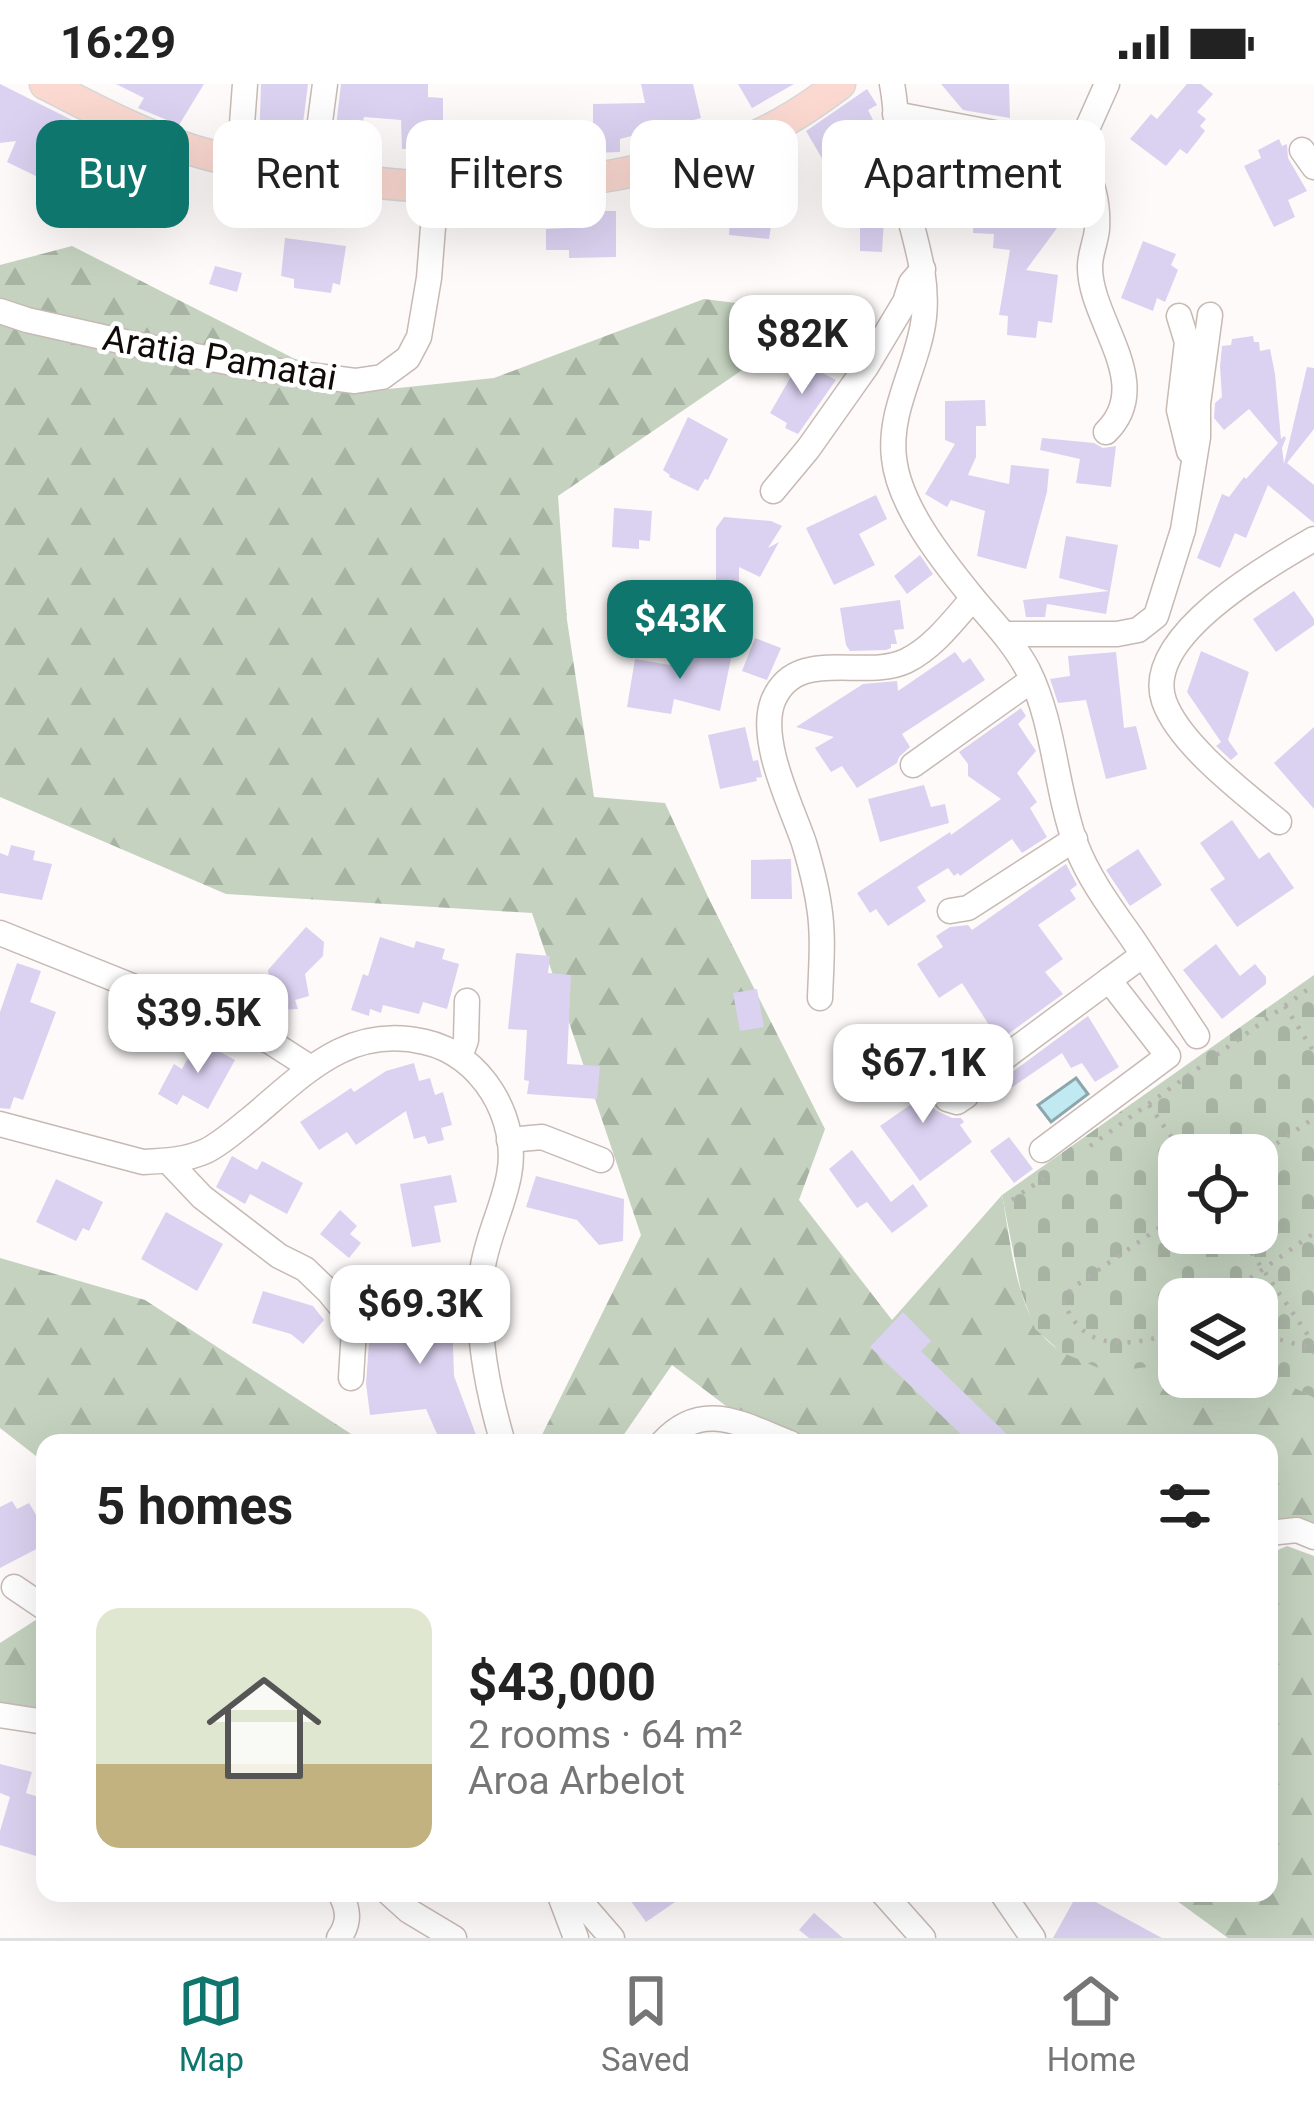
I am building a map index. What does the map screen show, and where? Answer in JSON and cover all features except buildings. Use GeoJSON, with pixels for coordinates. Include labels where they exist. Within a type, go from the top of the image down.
{"type":"FeatureCollection","features":[{"type":"Feature","properties":{"kind":"main road"},"geometry":{"type":"LineString","coordinates":[[45,84],[168,142],[213,155]]}},
{"type":"Feature","properties":{"kind":"main road"},"geometry":{"type":"LineString","coordinates":[[606,176],[746,140],[812,105],[831,86]]}},
{"type":"Feature","properties":{"kind":"street"},"geometry":{"type":"LineString","coordinates":[[243,120],[245,84]]}},
{"type":"Feature","properties":{"kind":"street"},"geometry":{"type":"LineString","coordinates":[[320,120],[325,84]]}},
{"type":"Feature","properties":{"kind":"street"},"geometry":{"type":"LineString","coordinates":[[892,84],[903,188],[926,296],[916,360],[894,428],[898,484],[973,598],[1006,634],[1032,680],[1088,873],[1197,1036]]}},
{"type":"Feature","properties":{"kind":"street"},"geometry":{"type":"LineString","coordinates":[[1091,120],[1107,84]]}},
{"type":"Feature","properties":{"kind":"street"},"geometry":{"type":"LineString","coordinates":[[896,114],[927,120]]}},
{"type":"Feature","properties":{"kind":"street","name":"Aratia Pamatai"},"geometry":{"type":"LineString","coordinates":[[0,311],[263,369],[355,380],[382,377],[408,358],[419,337],[433,228]]}},
{"type":"Feature","properties":{"kind":"street"},"geometry":{"type":"LineString","coordinates":[[1096,228],[1090,266],[1125,388],[1117,420],[1106,432]]}},
{"type":"Feature","properties":{"kind":"street"},"geometry":{"type":"LineString","coordinates":[[773,491],[866,368],[923,269]]}},
{"type":"Feature","properties":{"kind":"street"},"geometry":{"type":"LineString","coordinates":[[1006,634],[1117,634],[1152,622],[1183,530],[1210,315]]}},
{"type":"Feature","properties":{"kind":"street"},"geometry":{"type":"LineString","coordinates":[[1179,316],[1187,342],[1179,410],[1193,465]]}},
{"type":"Feature","properties":{"kind":"street"},"geometry":{"type":"LineString","coordinates":[[1279,822],[1208,762],[1173,718],[1161,687],[1172,654],[1209,608],[1314,538]]}},
{"type":"Feature","properties":{"kind":"street"},"geometry":{"type":"LineString","coordinates":[[820,998],[820,906],[774,757],[771,705],[778,691],[802,671],[902,663],[943,632],[973,598]]}},
{"type":"Feature","properties":{"kind":"street"},"geometry":{"type":"LineString","coordinates":[[913,765],[1032,680]]}},
{"type":"Feature","properties":{"kind":"street"},"geometry":{"type":"LineString","coordinates":[[950,911],[968,908],[1075,839]]}},
{"type":"Feature","properties":{"kind":"street"},"geometry":{"type":"LineString","coordinates":[[0,933],[269,1041],[311,1068]]}},
{"type":"Feature","properties":{"kind":"street"},"geometry":{"type":"LineString","coordinates":[[966,1086],[1109,980],[1148,962]]}},
{"type":"Feature","properties":{"kind":"street"},"geometry":{"type":"LineString","coordinates":[[1046,1161],[1168,1056],[1109,980]]}},
{"type":"Feature","properties":{"kind":"street"},"geometry":{"type":"LineString","coordinates":[[460,1058],[466,1040],[467,1001]]}},
{"type":"Feature","properties":{"kind":"street"},"geometry":{"type":"LineString","coordinates":[[0,1124],[143,1162],[168,1161],[209,1149],[311,1068],[350,1044],[404,1037],[434,1044],[460,1058],[494,1093],[509,1140],[509,1176],[482,1270],[481,1329],[491,1405],[500,1434]]}},
{"type":"Feature","properties":{"kind":"street"},"geometry":{"type":"LineString","coordinates":[[509,1140],[542,1137],[601,1160]]}},
{"type":"Feature","properties":{"kind":"street"},"geometry":{"type":"LineString","coordinates":[[168,1161],[202,1197],[279,1256],[305,1270],[340,1305],[354,1329],[351,1378]]}},
{"type":"Feature","properties":{"kind":"street"},"geometry":{"type":"LineString","coordinates":[[673,1434],[702,1417],[727,1419],[766,1434]]}},
{"type":"Feature","properties":{"kind":"street"},"geometry":{"type":"LineString","coordinates":[[1278,1533],[1298,1530],[1314,1537]]}},
{"type":"Feature","properties":{"kind":"street"},"geometry":{"type":"LineString","coordinates":[[14,1587],[36,1602]]}},
{"type":"Feature","properties":{"kind":"street"},"geometry":{"type":"LineString","coordinates":[[0,1697],[36,1719]]}},
{"type":"Feature","properties":{"kind":"street"},"geometry":{"type":"LineString","coordinates":[[0,1715],[36,1721]]}},
{"type":"Feature","properties":{"kind":"street"},"geometry":{"type":"LineString","coordinates":[[345,1902],[350,1935]]}},
{"type":"Feature","properties":{"kind":"street"},"geometry":{"type":"LineString","coordinates":[[399,1902],[454,1938]]}},
{"type":"Feature","properties":{"kind":"street"},"geometry":{"type":"LineString","coordinates":[[562,1902],[576,1938]]}},
{"type":"Feature","properties":{"kind":"street"},"geometry":{"type":"LineString","coordinates":[[582,1902],[612,1938]]}},
{"type":"Feature","properties":{"kind":"street"},"geometry":{"type":"LineString","coordinates":[[891,1902],[922,1938]]}},
{"type":"Feature","properties":{"kind":"street"},"geometry":{"type":"LineString","coordinates":[[1008,1902],[1033,1938]]}},
{"type":"Feature","properties":{"kind":"path"},"geometry":{"type":"LineString","coordinates":[[1090,1146],[1314,985]]}},
{"type":"Feature","properties":{"kind":"path"},"geometry":{"type":"LineString","coordinates":[[1284,1005],[1314,1052]]}},
{"type":"Feature","properties":{"kind":"path"},"geometry":{"type":"LineString","coordinates":[[1149,1105],[1169,1134]]}},
{"type":"Feature","properties":{"kind":"path"},"geometry":{"type":"LineString","coordinates":[[1278,1143],[1314,1118]]}},
{"type":"Feature","properties":{"kind":"path"},"geometry":{"type":"LineString","coordinates":[[1012,1200],[1046,1161]]}},
{"type":"Feature","properties":{"kind":"path"},"geometry":{"type":"LineString","coordinates":[[1158,1229],[1071,1289],[1064,1302],[1072,1322],[1084,1334],[1106,1342],[1158,1336]]}},
{"type":"Feature","properties":{"kind":"path"},"geometry":{"type":"LineString","coordinates":[[1250,1278],[1314,1233]]}},
{"type":"Feature","properties":{"kind":"path"},"geometry":{"type":"LineString","coordinates":[[1252,1254],[1314,1344]]}},
{"type":"Feature","properties":{"kind":"path"},"geometry":{"type":"LineString","coordinates":[[1278,1339],[1314,1353]]}},
{"type":"Feature","properties":{"kind":"green space"},"geometry":{"type":"Polygon","coordinates":[[[72,246],[360,392],[494,378],[704,299],[776,308],[748,366],[558,496],[567,620],[594,797],[665,803],[825,1129],[799,1200],[892,1320],[1002,1195],[1024,1301],[1044,1337],[1058,1349],[1158,1361],[1158,1398],[1278,1398],[1278,1378],[1314,1398],[1314,1530],[1278,1530],[1278,1434],[793,1434],[726,1406],[672,1365],[624,1434],[542,1434],[641,1235],[532,913],[226,894],[0,797],[0,265],[72,246]]]}},
{"type":"Feature","properties":{"kind":"green space"},"geometry":{"type":"Polygon","coordinates":[[[1314,975],[1314,1398],[1278,1379],[1278,1278],[1158,1278],[1158,1366],[1108,1372],[1061,1352],[1035,1329],[1021,1291],[1002,1195],[1314,975]]]}},
{"type":"Feature","properties":{"kind":"green space"},"geometry":{"type":"Polygon","coordinates":[[[0,1258],[145,1300],[351,1434],[36,1434],[36,1456],[0,1428],[0,1258]]]}},
{"type":"Feature","properties":{"kind":"green space"},"geometry":{"type":"Polygon","coordinates":[[[1287,1546],[1314,1556],[1314,1938],[1228,1938],[1178,1902],[1278,1902],[1278,1550],[1287,1546]]]}},
{"type":"Feature","properties":{"kind":"green space"},"geometry":{"type":"Polygon","coordinates":[[[36,1620],[36,1734],[0,1727],[0,1643],[36,1620]]]}},
{"type":"Feature","properties":{"kind":"water"},"geometry":{"type":"Polygon","coordinates":[[[1076,1078],[1088,1094],[1051,1122],[1038,1105],[1076,1078]]]}}]}
